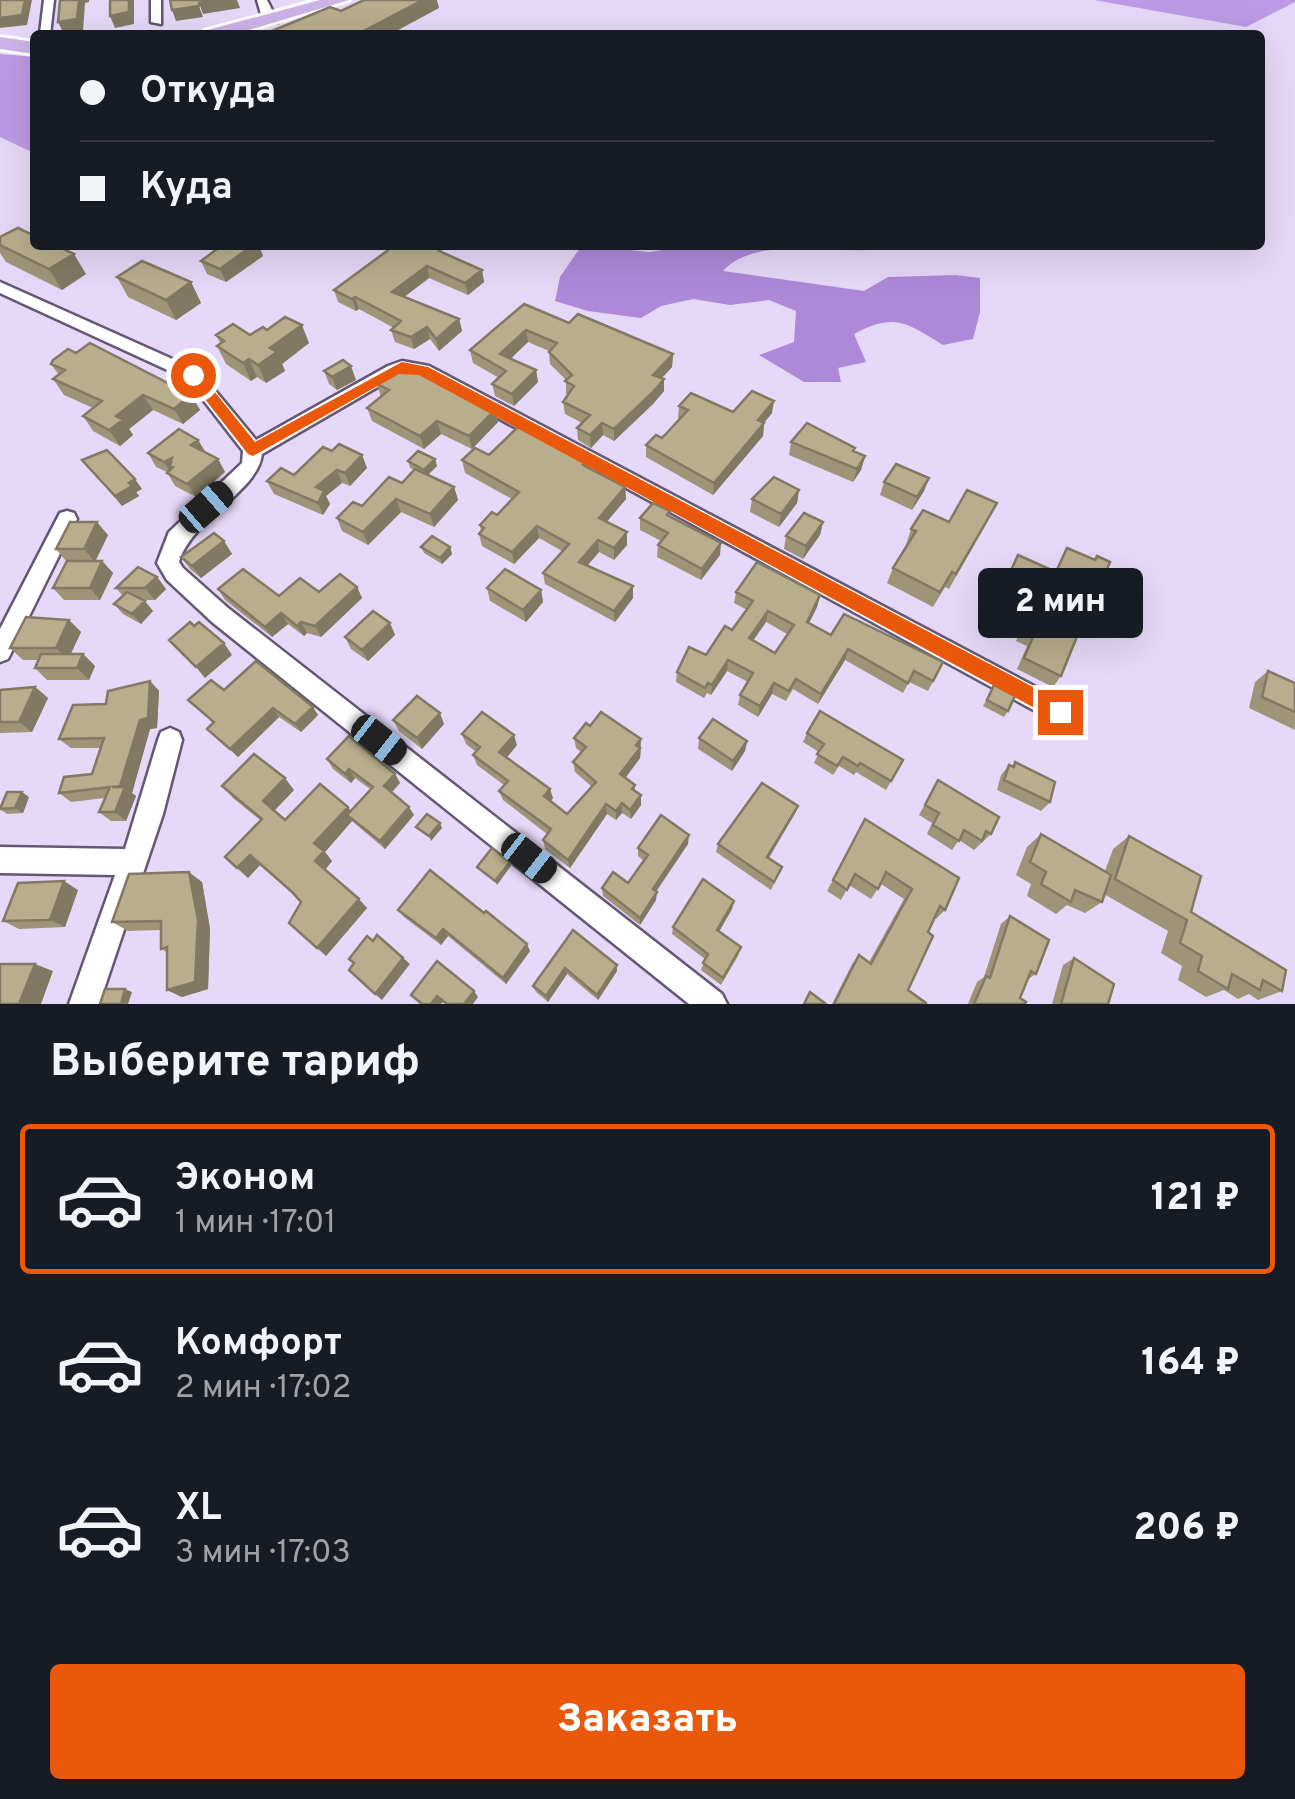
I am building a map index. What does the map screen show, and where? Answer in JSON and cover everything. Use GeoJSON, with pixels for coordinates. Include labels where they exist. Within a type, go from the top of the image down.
{"type":"FeatureCollection","features":[{"type":"Feature","properties":{"kind":"main road"},"geometry":{"type":"LineString","coordinates":[[232,30],[340,0]]}},
{"type":"Feature","properties":{"kind":"main road"},"geometry":{"type":"LineString","coordinates":[[0,44],[30,41]]}},
{"type":"Feature","properties":{"kind":"street"},"geometry":{"type":"LineString","coordinates":[[42,30],[49,0]]}},
{"type":"Feature","properties":{"kind":"street"},"geometry":{"type":"LineString","coordinates":[[156,0],[158,22]]}},
{"type":"Feature","properties":{"kind":"street"},"geometry":{"type":"LineString","coordinates":[[262,0],[266,14],[274,20]]}},
{"type":"Feature","properties":{"kind":"street"},"geometry":{"type":"LineString","coordinates":[[0,287],[193,375],[253,450],[250,466],[176,538],[168,563],[174,574],[220,615],[712,1004]]}},
{"type":"Feature","properties":{"kind":"street"},"geometry":{"type":"LineString","coordinates":[[253,450],[394,370],[423,370],[1060,712]]}},
{"type":"Feature","properties":{"kind":"street"},"geometry":{"type":"LineString","coordinates":[[0,652],[67,519]]}},
{"type":"Feature","properties":{"kind":"street"},"geometry":{"type":"LineString","coordinates":[[84,1004],[134,862],[170,740]]}},
{"type":"Feature","properties":{"kind":"street"},"geometry":{"type":"LineString","coordinates":[[0,860],[134,862]]}},
{"type":"Feature","properties":{"kind":"shaded area"},"geometry":{"type":"Polygon","coordinates":[[[1094,0],[1295,0],[1295,2],[1246,27],[1094,0]]]}},
{"type":"Feature","properties":{"kind":"shaded area"},"geometry":{"type":"Polygon","coordinates":[[[0,54],[30,57],[30,151],[0,137],[0,54]]]}},
{"type":"Feature","properties":{"kind":"shaded area"},"geometry":{"type":"Polygon","coordinates":[[[579,250],[771,250],[736,260],[723,271],[864,291],[888,277],[980,278],[980,312],[973,339],[943,345],[900,323],[868,327],[854,334],[866,362],[838,368],[841,382],[804,382],[759,355],[794,342],[796,311],[769,300],[730,305],[693,299],[661,306],[641,318],[588,311],[555,301],[560,277],[579,250]]]}},
{"type":"Feature","properties":{"kind":"building"},"geometry":{"type":"Polygon","coordinates":[[[0,0],[25,0],[22,15],[0,18],[0,0]]]}},
{"type":"Feature","properties":{"kind":"building"},"geometry":{"type":"Polygon","coordinates":[[[60,0],[79,0],[77,19],[58,22],[60,0]]]}},
{"type":"Feature","properties":{"kind":"building"},"geometry":{"type":"Polygon","coordinates":[[[110,0],[129,0],[129,12],[110,16],[110,0]]]}},
{"type":"Feature","properties":{"kind":"building"},"geometry":{"type":"Polygon","coordinates":[[[170,0],[217,0],[172,10],[170,0]]]}},
{"type":"Feature","properties":{"kind":"building"},"geometry":{"type":"Polygon","coordinates":[[[364,0],[423,0],[366,30],[274,30],[330,7],[341,11],[364,0]]]}},
{"type":"Feature","properties":{"kind":"building"},"geometry":{"type":"Polygon","coordinates":[[[18,228],[30,234],[30,250],[66,250],[74,254],[49,269],[0,245],[0,237],[18,228]]]}},
{"type":"Feature","properties":{"kind":"building"},"geometry":{"type":"Polygon","coordinates":[[[216,250],[246,250],[220,269],[201,261],[216,250]]]}},
{"type":"Feature","properties":{"kind":"building"},"geometry":{"type":"Polygon","coordinates":[[[388,250],[440,250],[482,270],[465,283],[427,266],[392,292],[459,319],[436,339],[427,327],[411,337],[391,330],[401,321],[334,290],[388,250]]]}},
{"type":"Feature","properties":{"kind":"building"},"geometry":{"type":"Polygon","coordinates":[[[142,261],[191,282],[166,300],[117,277],[142,261]]]}},
{"type":"Feature","properties":{"kind":"building"},"geometry":{"type":"Polygon","coordinates":[[[524,304],[569,323],[578,314],[673,354],[653,375],[664,379],[614,429],[602,423],[590,435],[577,428],[590,415],[563,402],[574,386],[565,381],[572,375],[549,352],[557,343],[526,330],[500,354],[536,370],[512,394],[492,384],[506,371],[470,350],[524,304]]]}},
{"type":"Feature","properties":{"kind":"building"},"geometry":{"type":"Polygon","coordinates":[[[285,317],[302,325],[270,348],[277,352],[258,365],[249,359],[243,363],[217,346],[224,341],[216,335],[233,324],[250,335],[263,327],[267,330],[285,317]]]}},
{"type":"Feature","properties":{"kind":"building"},"geometry":{"type":"Polygon","coordinates":[[[90,343],[191,395],[174,409],[143,395],[116,416],[123,420],[109,430],[83,416],[102,401],[53,379],[65,370],[51,364],[53,360],[68,349],[76,353],[90,343]]]}},
{"type":"Feature","properties":{"kind":"building"},"geometry":{"type":"Polygon","coordinates":[[[343,360],[351,366],[332,377],[324,371],[343,360]]]}},
{"type":"Feature","properties":{"kind":"building"},"geometry":{"type":"Polygon","coordinates":[[[408,365],[496,409],[469,436],[437,421],[420,436],[367,408],[389,390],[377,384],[408,365]]]}},
{"type":"Feature","properties":{"kind":"building"},"geometry":{"type":"Polygon","coordinates":[[[752,391],[774,401],[758,420],[764,423],[714,483],[646,445],[656,435],[662,438],[688,410],[679,406],[691,393],[733,412],[752,391]]]}},
{"type":"Feature","properties":{"kind":"building"},"geometry":{"type":"Polygon","coordinates":[[[807,423],[865,456],[857,469],[791,442],[807,423]]]}},
{"type":"Feature","properties":{"kind":"building"},"geometry":{"type":"Polygon","coordinates":[[[520,425],[625,487],[599,518],[627,532],[614,548],[598,540],[579,562],[633,586],[614,611],[543,573],[569,544],[537,526],[512,552],[479,534],[484,528],[480,525],[492,512],[497,515],[519,492],[462,460],[475,448],[489,455],[520,425]]]}},
{"type":"Feature","properties":{"kind":"building"},"geometry":{"type":"Polygon","coordinates":[[[179,429],[198,440],[191,445],[218,459],[187,484],[167,473],[173,467],[172,458],[164,462],[148,453],[179,429]]]}},
{"type":"Feature","properties":{"kind":"building"},"geometry":{"type":"Polygon","coordinates":[[[339,444],[362,455],[345,473],[337,470],[316,487],[324,491],[318,503],[267,481],[281,468],[294,475],[323,447],[332,451],[339,444]]]}},
{"type":"Feature","properties":{"kind":"building"},"geometry":{"type":"Polygon","coordinates":[[[107,450],[135,479],[129,483],[132,486],[115,496],[82,460],[107,450]]]}},
{"type":"Feature","properties":{"kind":"building"},"geometry":{"type":"Polygon","coordinates":[[[418,451],[435,459],[424,470],[408,461],[418,451]]]}},
{"type":"Feature","properties":{"kind":"building"},"geometry":{"type":"Polygon","coordinates":[[[896,464],[929,478],[917,497],[884,482],[896,464]]]}},
{"type":"Feature","properties":{"kind":"building"},"geometry":{"type":"Polygon","coordinates":[[[415,469],[454,487],[430,514],[396,499],[363,532],[337,518],[353,502],[362,506],[389,477],[402,483],[415,469]]]}},
{"type":"Feature","properties":{"kind":"building"},"geometry":{"type":"Polygon","coordinates":[[[774,477],[799,490],[781,514],[752,499],[774,477]]]}},
{"type":"Feature","properties":{"kind":"building"},"geometry":{"type":"Polygon","coordinates":[[[967,490],[997,503],[956,574],[952,572],[940,592],[893,568],[916,531],[911,529],[923,510],[949,522],[967,490]]]}},
{"type":"Feature","properties":{"kind":"building"},"geometry":{"type":"Polygon","coordinates":[[[653,503],[670,511],[667,515],[721,543],[702,569],[658,545],[668,533],[640,518],[653,503]]]}},
{"type":"Feature","properties":{"kind":"building"},"geometry":{"type":"Polygon","coordinates":[[[804,513],[823,522],[806,546],[786,536],[804,513]]]}},
{"type":"Feature","properties":{"kind":"building"},"geometry":{"type":"Polygon","coordinates":[[[70,522],[97,522],[84,549],[56,549],[70,522]]]}},
{"type":"Feature","properties":{"kind":"building"},"geometry":{"type":"Polygon","coordinates":[[[214,533],[224,541],[192,566],[181,557],[214,533]]]}},
{"type":"Feature","properties":{"kind":"building"},"geometry":{"type":"Polygon","coordinates":[[[432,536],[450,547],[440,558],[421,547],[432,536]]]}},
{"type":"Feature","properties":{"kind":"building"},"geometry":{"type":"Polygon","coordinates":[[[1067,548],[1110,562],[1101,584],[1076,573],[1061,608],[1084,619],[1061,676],[1024,658],[1034,635],[1023,630],[1040,592],[1008,577],[1018,555],[1056,572],[1067,548]]]}},
{"type":"Feature","properties":{"kind":"building"},"geometry":{"type":"Polygon","coordinates":[[[67,561],[102,561],[90,588],[53,588],[67,561]]]}},
{"type":"Feature","properties":{"kind":"building"},"geometry":{"type":"Polygon","coordinates":[[[757,562],[820,595],[807,622],[831,635],[844,614],[943,662],[933,681],[914,671],[908,683],[848,649],[821,694],[796,679],[789,691],[774,683],[760,706],[740,695],[753,673],[728,660],[712,685],[708,683],[705,688],[677,672],[689,647],[706,655],[725,626],[732,630],[753,601],[736,592],[757,562]],[[768,611],[749,638],[775,653],[794,625],[768,611]]]}},
{"type":"Feature","properties":{"kind":"building"},"geometry":{"type":"Polygon","coordinates":[[[138,567],[157,577],[145,588],[116,588],[138,567]]]}},
{"type":"Feature","properties":{"kind":"building"},"geometry":{"type":"Polygon","coordinates":[[[243,569],[279,596],[300,578],[319,592],[340,574],[357,587],[315,626],[301,622],[297,626],[281,613],[265,627],[218,589],[243,569]]]}},
{"type":"Feature","properties":{"kind":"building"},"geometry":{"type":"Polygon","coordinates":[[[505,569],[541,590],[523,610],[487,588],[505,569]]]}},
{"type":"Feature","properties":{"kind":"building"},"geometry":{"type":"Polygon","coordinates":[[[127,592],[145,601],[132,614],[114,604],[127,592]]]}},
{"type":"Feature","properties":{"kind":"building"},"geometry":{"type":"Polygon","coordinates":[[[373,611],[390,623],[362,650],[345,637],[373,611]]]}},
{"type":"Feature","properties":{"kind":"building"},"geometry":{"type":"Polygon","coordinates":[[[26,617],[69,620],[56,648],[10,648],[26,617]]]}},
{"type":"Feature","properties":{"kind":"building"},"geometry":{"type":"Polygon","coordinates":[[[190,622],[194,626],[199,622],[224,643],[196,667],[169,640],[190,622]]]}},
{"type":"Feature","properties":{"kind":"building"},"geometry":{"type":"Polygon","coordinates":[[[41,654],[83,654],[77,668],[35,668],[41,654]]]}},
{"type":"Feature","properties":{"kind":"building"},"geometry":{"type":"Polygon","coordinates":[[[256,661],[313,707],[295,724],[273,708],[230,749],[207,729],[214,722],[188,700],[211,680],[224,690],[256,661]]]}},
{"type":"Feature","properties":{"kind":"building"},"geometry":{"type":"Polygon","coordinates":[[[1268,671],[1295,683],[1295,712],[1262,697],[1268,671]]]}},
{"type":"Feature","properties":{"kind":"building"},"geometry":{"type":"Polygon","coordinates":[[[150,681],[148,718],[140,720],[120,786],[112,787],[125,787],[115,812],[99,812],[110,787],[59,793],[64,777],[92,774],[104,738],[59,739],[73,705],[106,704],[108,691],[150,681]]]}},
{"type":"Feature","properties":{"kind":"building"},"geometry":{"type":"Polygon","coordinates":[[[994,685],[1015,696],[1008,711],[987,700],[994,685]]]}},
{"type":"Feature","properties":{"kind":"building"},"geometry":{"type":"Polygon","coordinates":[[[35,687],[19,722],[0,722],[0,690],[35,687]]]}},
{"type":"Feature","properties":{"kind":"building"},"geometry":{"type":"Polygon","coordinates":[[[417,696],[440,713],[417,738],[393,720],[417,696]]]}},
{"type":"Feature","properties":{"kind":"building"},"geometry":{"type":"Polygon","coordinates":[[[820,711],[903,760],[891,781],[860,763],[858,766],[843,757],[837,766],[817,754],[824,744],[807,733],[820,711]]]}},
{"type":"Feature","properties":{"kind":"building"},"geometry":{"type":"Polygon","coordinates":[[[482,712],[514,735],[499,752],[550,789],[544,796],[567,814],[596,782],[573,762],[586,747],[574,738],[601,712],[641,739],[636,745],[640,748],[620,774],[641,795],[630,810],[622,803],[616,811],[606,804],[568,860],[543,840],[551,829],[499,791],[508,781],[473,755],[480,747],[462,734],[482,712]]]}},
{"type":"Feature","properties":{"kind":"building"},"geometry":{"type":"Polygon","coordinates":[[[713,719],[747,741],[733,761],[699,738],[713,719]]]}},
{"type":"Feature","properties":{"kind":"building"},"geometry":{"type":"Polygon","coordinates":[[[349,736],[395,774],[384,786],[409,807],[380,841],[347,815],[373,787],[349,769],[345,774],[327,759],[349,736]]]}},
{"type":"Feature","properties":{"kind":"building"},"geometry":{"type":"Polygon","coordinates":[[[254,754],[285,778],[263,801],[285,820],[320,784],[348,807],[314,843],[324,851],[315,861],[359,899],[317,948],[289,923],[301,902],[291,891],[250,855],[237,868],[225,857],[262,819],[222,786],[254,754]]]}},
{"type":"Feature","properties":{"kind":"building"},"geometry":{"type":"Polygon","coordinates":[[[1015,762],[1055,782],[1050,802],[1004,780],[1009,765],[1014,767],[1015,762]]]}},
{"type":"Feature","properties":{"kind":"building"},"geometry":{"type":"Polygon","coordinates":[[[938,780],[999,817],[991,834],[986,831],[982,841],[964,830],[959,841],[933,825],[939,813],[925,805],[938,780]]]}},
{"type":"Feature","properties":{"kind":"building"},"geometry":{"type":"Polygon","coordinates":[[[762,783],[798,806],[767,857],[782,867],[774,882],[718,844],[762,783]]]}},
{"type":"Feature","properties":{"kind":"building"},"geometry":{"type":"Polygon","coordinates":[[[7,792],[22,792],[15,808],[0,809],[7,792]]]}},
{"type":"Feature","properties":{"kind":"building"},"geometry":{"type":"Polygon","coordinates":[[[427,814],[440,823],[429,836],[416,827],[427,814]]]}},
{"type":"Feature","properties":{"kind":"building"},"geometry":{"type":"Polygon","coordinates":[[[661,815],[689,835],[653,889],[657,892],[640,918],[602,888],[613,872],[628,883],[648,855],[638,848],[661,815]]]}},
{"type":"Feature","properties":{"kind":"building"},"geometry":{"type":"Polygon","coordinates":[[[865,819],[959,878],[945,910],[940,906],[928,932],[933,936],[908,990],[926,1004],[834,1004],[859,955],[871,964],[912,889],[886,872],[878,889],[855,874],[847,890],[833,880],[865,819]]]}},
{"type":"Feature","properties":{"kind":"building"},"geometry":{"type":"Polygon","coordinates":[[[1041,834],[1111,875],[1102,902],[1075,890],[1071,902],[1041,884],[1046,872],[1030,862],[1041,834]]]}},
{"type":"Feature","properties":{"kind":"building"},"geometry":{"type":"Polygon","coordinates":[[[1129,836],[1201,876],[1191,912],[1286,970],[1282,991],[1263,980],[1260,990],[1232,974],[1228,989],[1198,971],[1202,956],[1180,943],[1187,920],[1115,879],[1129,836]]]}},
{"type":"Feature","properties":{"kind":"building"},"geometry":{"type":"Polygon","coordinates":[[[492,848],[510,862],[495,881],[477,867],[492,848]]]}},
{"type":"Feature","properties":{"kind":"building"},"geometry":{"type":"Polygon","coordinates":[[[430,870],[527,944],[503,978],[443,929],[436,938],[398,910],[430,870]]]}},
{"type":"Feature","properties":{"kind":"building"},"geometry":{"type":"Polygon","coordinates":[[[189,872],[198,920],[195,982],[167,990],[167,947],[161,949],[161,921],[112,922],[129,874],[189,872]]]}},
{"type":"Feature","properties":{"kind":"building"},"geometry":{"type":"Polygon","coordinates":[[[703,879],[734,901],[717,930],[741,947],[723,978],[703,963],[708,954],[673,927],[703,879]]]}},
{"type":"Feature","properties":{"kind":"building"},"geometry":{"type":"Polygon","coordinates":[[[64,881],[50,920],[3,921],[18,883],[64,881]]]}},
{"type":"Feature","properties":{"kind":"building"},"geometry":{"type":"Polygon","coordinates":[[[1010,916],[1049,940],[1036,974],[1031,971],[1020,998],[1026,1002],[974,1004],[986,976],[990,978],[1010,916]]]}},
{"type":"Feature","properties":{"kind":"building"},"geometry":{"type":"Polygon","coordinates":[[[573,930],[617,965],[597,995],[565,968],[546,996],[533,986],[573,930]]]}},
{"type":"Feature","properties":{"kind":"building"},"geometry":{"type":"Polygon","coordinates":[[[377,935],[403,958],[375,994],[349,970],[354,963],[349,959],[367,936],[373,941],[377,935]]]}},
{"type":"Feature","properties":{"kind":"building"},"geometry":{"type":"Polygon","coordinates":[[[1074,958],[1114,984],[1108,1004],[1061,1004],[1074,958]]]}},
{"type":"Feature","properties":{"kind":"building"},"geometry":{"type":"Polygon","coordinates":[[[437,961],[474,991],[464,1004],[447,1004],[437,996],[431,1004],[422,1004],[411,995],[437,961]]]}},
{"type":"Feature","properties":{"kind":"building"},"geometry":{"type":"Polygon","coordinates":[[[0,964],[35,964],[19,1004],[0,1004],[0,964]]]}},
{"type":"Feature","properties":{"kind":"building"},"geometry":{"type":"Polygon","coordinates":[[[105,989],[125,989],[121,1004],[100,1004],[105,989]]]}},
{"type":"Feature","properties":{"kind":"building"},"geometry":{"type":"Polygon","coordinates":[[[810,992],[826,1004],[804,1004],[810,992]]]}},
{"type":"Feature","properties":{"kind":"route"},"geometry":{"type":"LineString","coordinates":[[193,375],[253,450],[394,370],[423,370],[1060,712]]}}]}
